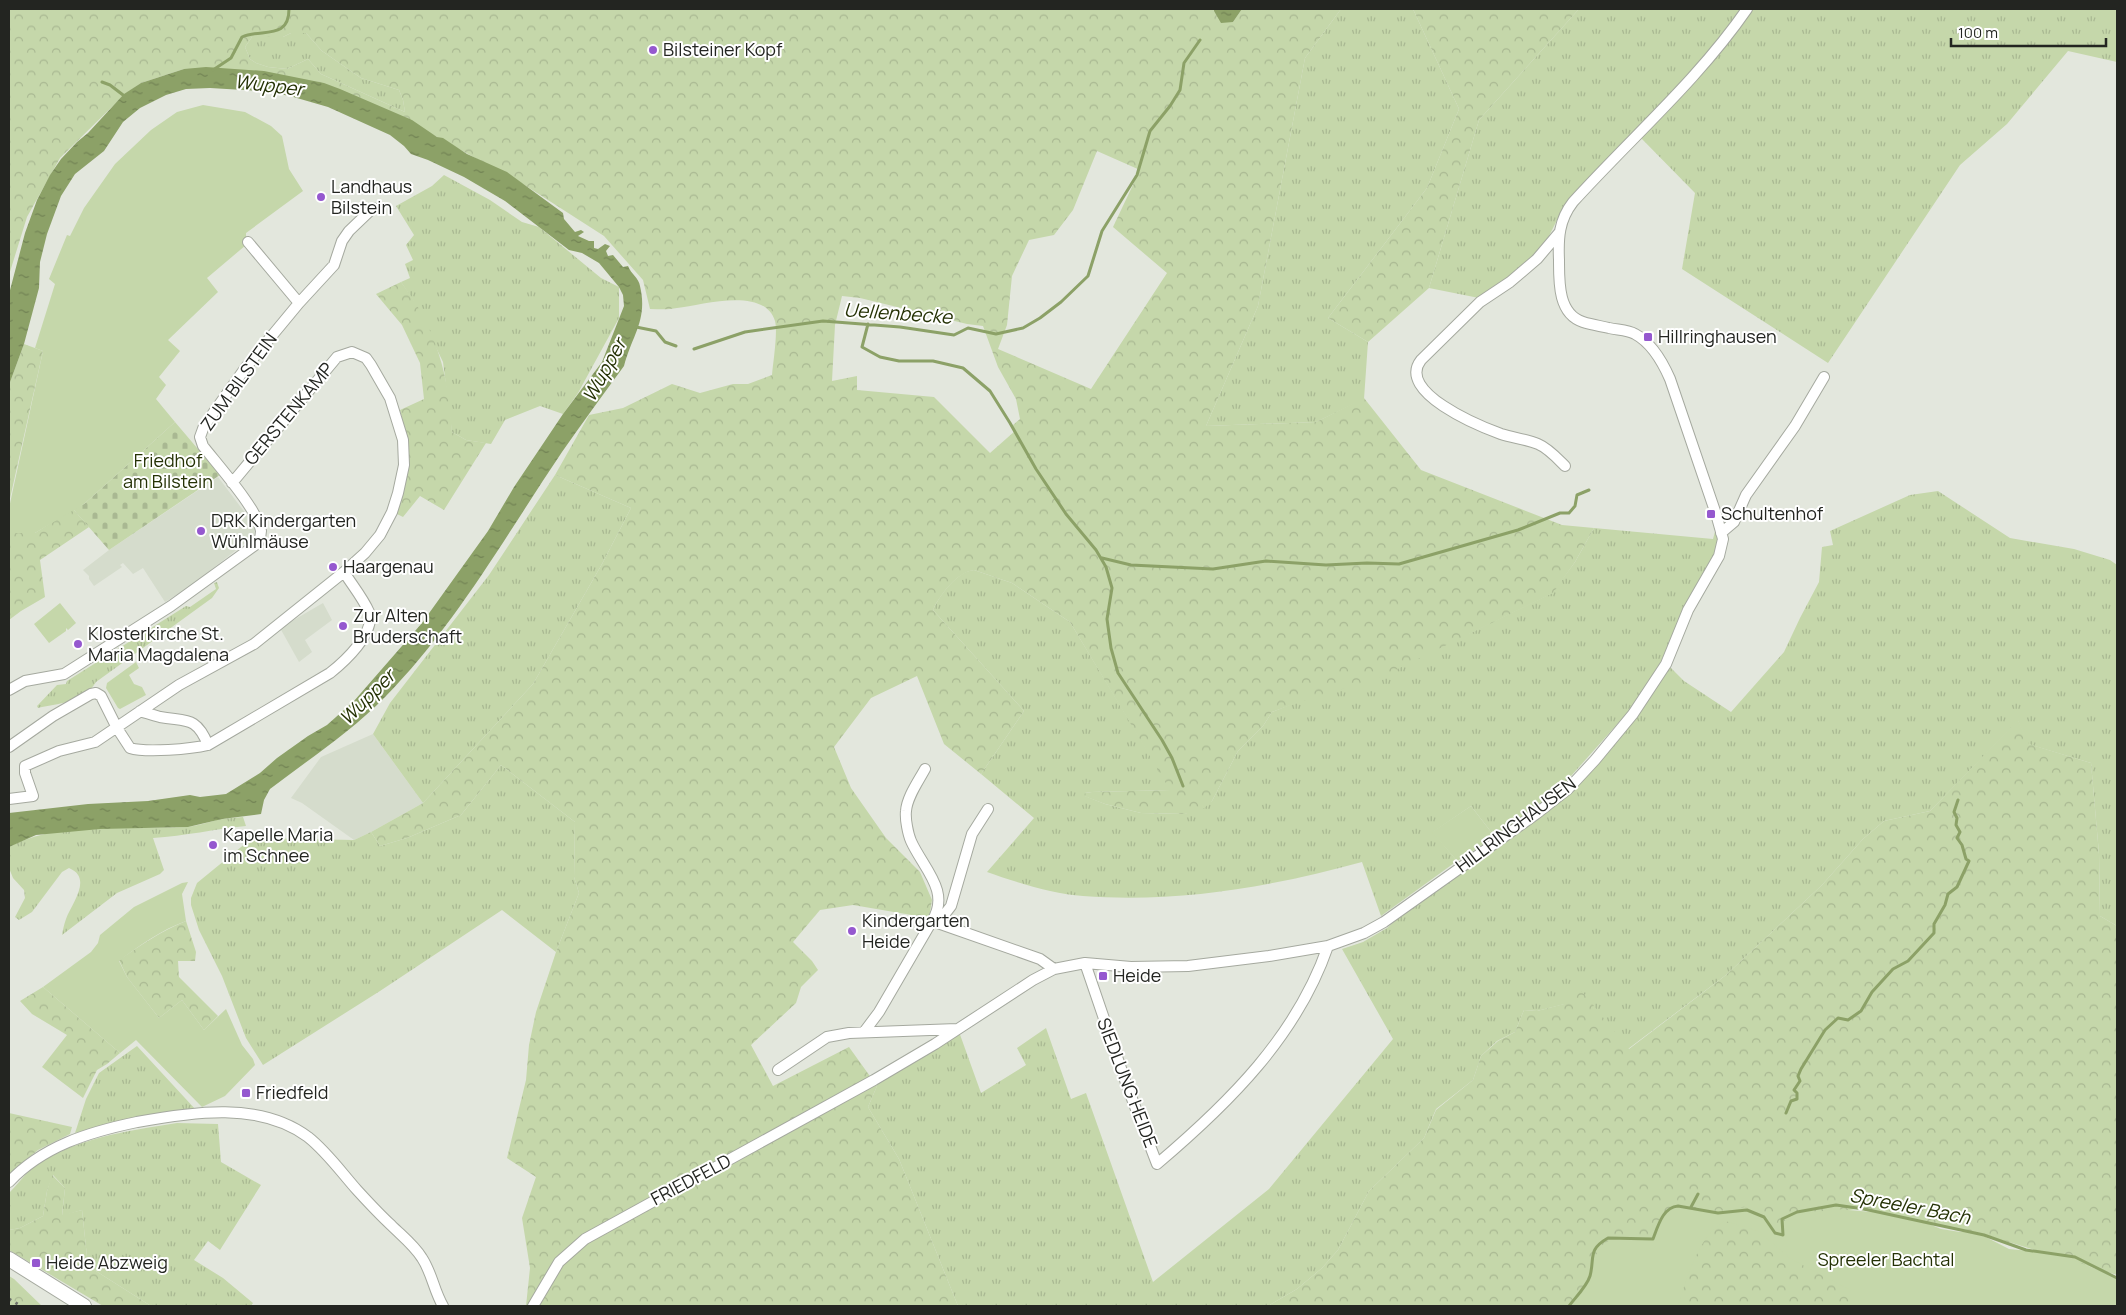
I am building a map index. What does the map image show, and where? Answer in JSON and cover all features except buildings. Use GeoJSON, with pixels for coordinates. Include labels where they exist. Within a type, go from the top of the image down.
{"type":"FeatureCollection","features":[{"type":"Feature","properties":{"kind":"main road"},"geometry":{"type":"LineString","coordinates":[[9,1259],[84,1306]]}},
{"type":"Feature","properties":{"kind":"street"},"geometry":{"type":"LineString","coordinates":[[1747,9],[1704,64],[1570,207],[1562,222],[1559,233],[1560,283],[1565,307],[1571,315],[1584,323],[1634,333],[1662,363],[1670,379],[1722,534],[1734,522],[1746,496],[1795,426],[1824,377]]}},
{"type":"Feature","properties":{"kind":"street","name":"ZUM BILSTEIN"},"geometry":{"type":"LineString","coordinates":[[9,690],[25,682],[64,674],[171,606],[255,546],[260,539],[259,524],[232,483],[203,446],[200,437],[204,426],[246,368],[299,303],[334,265],[342,241],[349,230],[373,208]]}},
{"type":"Feature","properties":{"kind":"street"},"geometry":{"type":"LineString","coordinates":[[1559,233],[1537,259],[1473,308],[1421,360],[1416,368],[1416,375],[1421,387],[1437,401],[1478,424],[1502,434],[1538,444],[1565,466]]}},
{"type":"Feature","properties":{"kind":"street"},"geometry":{"type":"LineString","coordinates":[[248,242],[299,303]]}},
{"type":"Feature","properties":{"kind":"street","name":"GERSTENKAMP"},"geometry":{"type":"LineString","coordinates":[[232,483],[337,357],[352,352],[366,358],[390,398],[403,440],[404,465],[392,512],[380,534],[365,553],[344,572]]}},
{"type":"Feature","properties":{"kind":"street","name":"HILLRINGHAUSEN"},"geometry":{"type":"LineString","coordinates":[[1328,946],[1364,934],[1384,922],[1536,814],[1568,789],[1583,774],[1633,714],[1666,664],[1688,610],[1719,556],[1723,539],[1722,534]]}},
{"type":"Feature","properties":{"kind":"street"},"geometry":{"type":"LineString","coordinates":[[9,748],[53,716],[96,693],[101,696],[117,728],[127,745],[134,750],[208,745],[330,673],[344,662],[360,643],[369,626],[368,612],[344,572],[254,644],[179,685],[117,728],[95,742],[59,750],[25,766],[25,773],[33,796],[9,799]]}},
{"type":"Feature","properties":{"kind":"street"},"geometry":{"type":"LineString","coordinates":[[140,711],[161,717],[186,720],[204,733],[208,745]]}},
{"type":"Feature","properties":{"kind":"street"},"geometry":{"type":"LineString","coordinates":[[864,1032],[879,1012],[939,910],[932,877],[910,840],[906,811],[912,791],[925,769]]}},
{"type":"Feature","properties":{"kind":"street"},"geometry":{"type":"LineString","coordinates":[[932,921],[944,915],[951,906],[972,834],[988,809]]}},
{"type":"Feature","properties":{"kind":"street"},"geometry":{"type":"LineString","coordinates":[[932,921],[1040,959],[1054,969]]}},
{"type":"Feature","properties":{"kind":"street"},"geometry":{"type":"LineString","coordinates":[[778,1070],[827,1037],[864,1032],[958,1029],[1005,997],[1054,969],[1085,963],[1131,967],[1188,966],[1269,956],[1328,946]]}},
{"type":"Feature","properties":{"kind":"street","name":"SIEDLUNG HEIDE"},"geometry":{"type":"LineString","coordinates":[[1085,963],[1122,1075],[1158,1164],[1214,1114],[1261,1064],[1298,1009],[1318,973],[1328,946]]}},
{"type":"Feature","properties":{"kind":"street","name":"FRIEDFELD"},"geometry":{"type":"LineString","coordinates":[[532,1306],[559,1262],[585,1238],[874,1080],[958,1029]]}},
{"type":"Feature","properties":{"kind":"street"},"geometry":{"type":"LineString","coordinates":[[9,1182],[26,1165],[56,1147],[121,1125],[163,1118],[219,1113],[250,1113],[267,1116],[291,1127],[317,1146],[417,1251],[426,1266],[443,1306]]}},
{"type":"Feature","properties":{"kind":"shaded area","name":"DRK Kindergarten Wühlmäuse"},"geometry":{"type":"Polygon","coordinates":[[[218,477],[252,522],[255,528],[254,535],[250,539],[192,585],[165,602],[143,568],[133,574],[123,563],[120,565],[122,567],[94,586],[89,576],[83,570],[109,550],[218,477]]]}},
{"type":"Feature","properties":{"kind":"shaded area"},"geometry":{"type":"Polygon","coordinates":[[[323,603],[332,620],[305,640],[312,652],[299,662],[280,628],[323,603]]]}},
{"type":"Feature","properties":{"kind":"shaded area"},"geometry":{"type":"Polygon","coordinates":[[[373,734],[423,803],[354,840],[302,803],[291,798],[321,757],[373,734]]]}},
{"type":"Feature","properties":{"kind":"green space"},"geometry":{"type":"Polygon","coordinates":[[[9,9],[1214,9],[1214,11],[1233,22],[1242,9],[1341,9],[1305,58],[1258,306],[1206,426],[1316,422],[1364,398],[1421,470],[1562,525],[1594,528],[1575,562],[1553,593],[1379,678],[1272,712],[1263,726],[1238,751],[1212,801],[1202,810],[1185,814],[1141,813],[1105,804],[1084,796],[1085,793],[1092,792],[1170,790],[1070,622],[1012,583],[974,570],[961,575],[944,592],[933,610],[1024,711],[981,774],[944,744],[917,676],[871,698],[834,747],[851,788],[886,838],[920,872],[932,900],[929,918],[853,905],[820,910],[793,942],[812,961],[818,970],[801,987],[796,1003],[751,1045],[773,1086],[849,1047],[877,1086],[868,1107],[899,1159],[958,1306],[526,1306],[530,1268],[522,1218],[536,1177],[507,1158],[526,1080],[529,1045],[536,1012],[556,952],[579,893],[574,877],[575,822],[501,765],[461,815],[407,838],[380,846],[371,832],[423,803],[533,684],[602,564],[631,508],[555,475],[589,415],[623,408],[672,384],[700,393],[733,384],[748,384],[772,375],[776,340],[775,321],[769,310],[759,304],[746,301],[731,300],[670,309],[650,309],[643,280],[604,236],[523,184],[397,115],[184,69],[141,83],[125,94],[60,158],[27,217],[9,275],[9,9]],[[291,33],[283,37],[252,37],[245,47],[250,59],[268,67],[287,69],[308,59],[321,74],[405,112],[399,90],[361,78],[322,51],[306,33],[291,33]],[[1097,151],[1073,210],[1054,235],[1029,240],[1012,276],[1007,325],[998,349],[1091,389],[1167,273],[1113,227],[1140,170],[1097,151]],[[842,296],[835,325],[832,381],[857,376],[857,390],[934,397],[990,453],[1015,431],[1013,425],[1020,419],[1016,399],[998,367],[983,326],[967,324],[860,298],[842,296]]]}},
{"type":"Feature","properties":{"kind":"green space"},"geometry":{"type":"Polygon","coordinates":[[[1341,9],[1413,9],[1459,109],[1427,188],[1328,318],[1368,342],[1364,399],[1316,422],[1206,426],[1258,306],[1305,58],[1341,9]]]}},
{"type":"Feature","properties":{"kind":"green space"},"geometry":{"type":"Polygon","coordinates":[[[1413,9],[1579,9],[1479,120],[1429,288],[1368,342],[1328,318],[1427,188],[1459,109],[1413,9]]]}},
{"type":"Feature","properties":{"kind":"green space"},"geometry":{"type":"Polygon","coordinates":[[[1579,9],[1742,9],[1729,29],[1689,76],[1560,214],[1549,236],[1535,257],[1479,298],[1429,288],[1479,120],[1579,9]]]}},
{"type":"Feature","properties":{"kind":"green space"},"geometry":{"type":"Polygon","coordinates":[[[1751,9],[2117,9],[2117,62],[2068,51],[2007,124],[1960,165],[1828,363],[1682,269],[1695,193],[1641,138],[1751,9]]]}},
{"type":"Feature","properties":{"kind":"green space"},"geometry":{"type":"Polygon","coordinates":[[[291,33],[306,33],[322,51],[361,78],[399,90],[405,112],[321,74],[308,59],[287,69],[268,67],[250,59],[245,47],[252,37],[283,37],[291,33]]]}},
{"type":"Feature","properties":{"kind":"green space"},"geometry":{"type":"Polygon","coordinates":[[[203,105],[245,112],[271,126],[282,136],[289,169],[303,191],[246,233],[246,245],[207,278],[218,292],[168,340],[180,351],[159,377],[166,385],[156,399],[175,422],[84,504],[35,533],[9,533],[9,508],[43,351],[35,348],[55,284],[49,279],[67,235],[70,236],[84,208],[115,164],[151,130],[177,112],[203,105]]]}},
{"type":"Feature","properties":{"kind":"green space"},"geometry":{"type":"Polygon","coordinates":[[[444,175],[490,200],[522,222],[539,227],[601,278],[619,287],[619,318],[578,393],[563,414],[540,406],[505,420],[491,444],[466,440],[452,432],[443,362],[413,300],[401,282],[410,278],[405,264],[413,260],[406,245],[414,235],[396,206],[432,186],[444,175]]]}},
{"type":"Feature","properties":{"kind":"green space"},"geometry":{"type":"Polygon","coordinates":[[[401,282],[413,299],[432,335],[448,391],[452,432],[466,440],[486,443],[444,510],[420,496],[403,517],[397,514],[406,462],[405,438],[400,410],[424,399],[420,363],[402,325],[376,294],[401,282]]]}},
{"type":"Feature","properties":{"kind":"green space"},"geometry":{"type":"Polygon","coordinates":[[[24,344],[43,351],[9,503],[9,385],[24,344]]]}},
{"type":"Feature","properties":{"kind":"green space","name":"Friedhof am Bilstein"},"geometry":{"type":"Polygon","coordinates":[[[175,422],[220,475],[109,550],[73,509],[84,504],[175,422]]]}},
{"type":"Feature","properties":{"kind":"green space"},"geometry":{"type":"Polygon","coordinates":[[[555,475],[631,508],[602,564],[533,684],[423,803],[373,734],[390,703],[489,575],[555,475]]]}},
{"type":"Feature","properties":{"kind":"green space"},"geometry":{"type":"Polygon","coordinates":[[[1938,491],[2010,538],[2074,549],[2110,560],[2117,565],[2117,926],[2100,916],[2099,854],[2091,763],[2028,744],[2018,721],[1930,811],[1884,821],[1863,839],[1822,885],[1726,975],[1628,1049],[1565,1004],[1537,1011],[1524,1010],[1515,1032],[1497,1041],[1481,1056],[1473,1080],[1436,1109],[1424,1138],[1369,1191],[1338,1250],[1322,1268],[1297,1289],[1268,1306],[958,1306],[899,1159],[868,1107],[877,1086],[874,1080],[958,1029],[981,1093],[1026,1065],[1017,1048],[1046,1028],[1071,1099],[1086,1093],[1153,1282],[1269,1189],[1393,1039],[1342,949],[1363,942],[1387,928],[1415,903],[1541,817],[1573,791],[1600,761],[1669,666],[1684,681],[1731,712],[1784,652],[1819,582],[1822,547],[1833,545],[1830,531],[1910,495],[1938,491]]]}},
{"type":"Feature","properties":{"kind":"green space"},"geometry":{"type":"Polygon","coordinates":[[[73,509],[89,527],[40,560],[45,597],[9,620],[9,533],[35,533],[73,509]]]}},
{"type":"Feature","properties":{"kind":"green space"},"geometry":{"type":"Polygon","coordinates":[[[1594,528],[1713,539],[1716,528],[1718,537],[1716,554],[1683,611],[1659,666],[1628,712],[1563,785],[1533,810],[1495,837],[1471,806],[1433,832],[1457,861],[1381,916],[1362,862],[1259,886],[1189,895],[1119,898],[1059,893],[987,872],[1034,818],[981,774],[1024,711],[933,610],[949,585],[968,571],[974,570],[1012,583],[1070,622],[1171,790],[1092,792],[1085,793],[1085,796],[1105,804],[1141,813],[1185,814],[1212,801],[1238,751],[1263,726],[1272,712],[1470,633],[1552,593],[1575,562],[1594,528]]]}},
{"type":"Feature","properties":{"kind":"green space"},"geometry":{"type":"Polygon","coordinates":[[[217,582],[219,588],[212,598],[96,682],[85,694],[70,701],[38,708],[37,706],[57,685],[66,684],[67,681],[186,606],[190,607],[216,589],[214,583],[217,582]]]}},
{"type":"Feature","properties":{"kind":"green space"},"geometry":{"type":"Polygon","coordinates":[[[60,603],[76,623],[68,630],[66,628],[66,631],[49,643],[34,624],[60,603]]]}},
{"type":"Feature","properties":{"kind":"green space"},"geometry":{"type":"Polygon","coordinates":[[[136,662],[139,668],[129,675],[134,684],[142,687],[146,695],[120,709],[106,688],[107,683],[136,662]]]}},
{"type":"Feature","properties":{"kind":"green space"},"geometry":{"type":"Polygon","coordinates":[[[2018,720],[2029,744],[2091,763],[2099,854],[2100,916],[2117,926],[2117,1275],[2012,1243],[1948,1227],[1856,1209],[1843,1211],[1972,1306],[1268,1306],[1297,1289],[1322,1268],[1338,1250],[1369,1191],[1424,1138],[1436,1110],[1473,1080],[1481,1056],[1498,1041],[1515,1032],[1524,1010],[1537,1011],[1564,1004],[1579,988],[1629,1049],[1726,975],[1822,885],[1863,839],[1884,821],[1930,811],[2018,720]]]}},
{"type":"Feature","properties":{"kind":"green space"},"geometry":{"type":"Polygon","coordinates":[[[501,765],[575,822],[574,877],[579,893],[556,952],[502,910],[380,991],[263,1065],[246,1038],[222,976],[199,930],[191,905],[191,898],[197,883],[252,838],[354,840],[371,832],[380,846],[407,838],[461,815],[501,765]]]}},
{"type":"Feature","properties":{"kind":"green space"},"geometry":{"type":"Polygon","coordinates":[[[1471,806],[1495,837],[1457,861],[1432,832],[1471,806]]]}},
{"type":"Feature","properties":{"kind":"green space"},"geometry":{"type":"Polygon","coordinates":[[[243,817],[246,826],[153,838],[164,870],[160,874],[117,893],[62,935],[65,921],[79,891],[80,884],[80,878],[76,872],[69,868],[62,872],[32,912],[19,920],[15,917],[25,898],[24,890],[13,878],[9,868],[9,847],[50,833],[72,830],[186,827],[220,819],[243,817]]]}},
{"type":"Feature","properties":{"kind":"green space"},"geometry":{"type":"Polygon","coordinates":[[[188,882],[182,894],[186,921],[151,938],[119,961],[127,977],[159,1018],[182,1000],[204,1030],[226,1009],[242,1045],[253,1059],[255,1065],[225,1096],[202,1107],[136,1040],[120,1053],[43,987],[91,952],[98,943],[100,935],[134,907],[182,883],[188,882]]]}},
{"type":"Feature","properties":{"kind":"green space"},"geometry":{"type":"Polygon","coordinates":[[[186,921],[196,952],[195,961],[178,961],[179,977],[218,1016],[204,1030],[182,1000],[159,1018],[127,977],[119,960],[160,934],[186,921]]]}},
{"type":"Feature","properties":{"kind":"green space"},"geometry":{"type":"Polygon","coordinates":[[[43,987],[120,1053],[97,1070],[83,1098],[42,1067],[67,1035],[32,1014],[20,1001],[43,987]]]}},
{"type":"Feature","properties":{"kind":"green space"},"geometry":{"type":"Polygon","coordinates":[[[137,1046],[196,1110],[120,1121],[75,1133],[86,1099],[99,1073],[137,1046]]]}},
{"type":"Feature","properties":{"kind":"green space"},"geometry":{"type":"Polygon","coordinates":[[[9,1113],[72,1127],[70,1134],[38,1150],[9,1174],[9,1113]]]}},
{"type":"Feature","properties":{"kind":"green space"},"geometry":{"type":"Polygon","coordinates":[[[177,1123],[218,1124],[221,1162],[261,1185],[220,1250],[208,1241],[194,1260],[223,1278],[253,1303],[251,1306],[151,1306],[88,1266],[82,1210],[62,1216],[65,1188],[53,1175],[47,1191],[43,1216],[20,1228],[9,1230],[9,1193],[30,1170],[46,1159],[63,1150],[100,1137],[177,1123]]]}},
{"type":"Feature","properties":{"kind":"green space"},"geometry":{"type":"Polygon","coordinates":[[[52,1175],[65,1188],[62,1215],[82,1210],[88,1266],[151,1306],[103,1306],[9,1250],[9,1230],[20,1228],[43,1216],[52,1175]]]}},
{"type":"Feature","properties":{"kind":"green space","name":"Spreeler Bachtal"},"geometry":{"type":"Polygon","coordinates":[[[1678,1207],[1719,1211],[1745,1207],[1759,1213],[1776,1231],[1782,1232],[1784,1221],[1798,1215],[1836,1209],[1884,1213],[1917,1219],[1941,1229],[1960,1232],[1974,1231],[2009,1249],[2057,1254],[2117,1277],[2117,1306],[1855,1306],[1852,1291],[1791,1259],[1758,1231],[1725,1221],[1716,1227],[1701,1247],[1690,1271],[1678,1306],[1571,1306],[1591,1277],[1596,1255],[1601,1246],[1610,1240],[1656,1240],[1661,1224],[1670,1209],[1678,1207]]]}},
{"type":"Feature","properties":{"kind":"green space"},"geometry":{"type":"Polygon","coordinates":[[[9,1276],[14,1279],[42,1306],[9,1306],[9,1276]]]}},
{"type":"Feature","properties":{"kind":"water"},"geometry":{"type":"Polygon","coordinates":[[[1214,9],[1242,9],[1233,22],[1221,23],[1214,9]]]}},
{"type":"Feature","properties":{"kind":"water","name":"Wupper"},"geometry":{"type":"Polygon","coordinates":[[[206,67],[264,71],[324,83],[412,120],[467,154],[507,172],[563,213],[564,219],[575,232],[581,230],[584,232],[578,236],[594,241],[594,248],[598,249],[605,244],[610,246],[606,251],[608,256],[613,255],[623,267],[628,266],[637,278],[642,298],[641,318],[624,366],[562,452],[479,579],[435,640],[411,669],[372,710],[344,734],[270,789],[264,800],[261,814],[222,819],[188,827],[100,829],[36,835],[9,847],[9,813],[88,804],[148,801],[190,795],[200,797],[226,794],[260,773],[277,758],[327,725],[354,701],[422,623],[488,531],[514,487],[563,414],[602,362],[624,306],[623,295],[619,287],[599,263],[582,253],[569,250],[505,201],[464,177],[411,154],[390,135],[328,107],[290,96],[262,91],[210,88],[186,89],[166,95],[140,108],[123,122],[104,151],[75,174],[61,196],[47,234],[40,262],[39,288],[24,344],[9,385],[9,294],[25,233],[37,200],[50,175],[61,159],[124,94],[141,83],[184,69],[206,67]]]}},
{"type":"Feature","properties":{"kind":"waterway"},"geometry":{"type":"LineString","coordinates":[[213,70],[231,58],[242,37],[273,32],[284,26],[288,19],[289,9]]}},
{"type":"Feature","properties":{"kind":"waterway","name":"Uellenbecke"},"geometry":{"type":"LineString","coordinates":[[694,349],[745,332],[823,321],[900,327],[954,335],[968,328],[996,334],[1023,328],[1040,318],[1061,302],[1088,276],[1102,231],[1137,175],[1150,131],[1180,90],[1184,63],[1200,40]]}},
{"type":"Feature","properties":{"kind":"waterway"},"geometry":{"type":"LineString","coordinates":[[102,82],[110,85],[127,98]]}},
{"type":"Feature","properties":{"kind":"waterway"},"geometry":{"type":"LineString","coordinates":[[868,324],[862,347],[880,357],[899,361],[933,361],[963,368],[990,391],[1036,469],[1066,514],[1096,550],[1106,567],[1112,588],[1107,619],[1111,648],[1118,673],[1162,740],[1172,758],[1183,786]]}},
{"type":"Feature","properties":{"kind":"waterway","name":"Uellenbecke"},"geometry":{"type":"LineString","coordinates":[[636,327],[656,331],[665,342],[676,346]]}},
{"type":"Feature","properties":{"kind":"waterway"},"geometry":{"type":"LineString","coordinates":[[1102,558],[1131,565],[1213,569],[1266,561],[1326,565],[1399,564],[1518,530],[1560,513],[1569,513],[1575,506],[1577,495],[1589,490]]}},
{"type":"Feature","properties":{"kind":"waterway"},"geometry":{"type":"LineString","coordinates":[[1786,1113],[1791,1101],[1797,1099],[1797,1093],[1794,1090],[1800,1081],[1798,1076],[1801,1069],[1825,1030],[1838,1018],[1848,1020],[1861,1011],[1872,992],[1893,969],[1908,961],[1934,933],[1934,924],[1945,905],[1948,894],[1957,887],[1969,861],[1966,859],[1962,845],[1957,838],[1960,832],[1956,825],[1957,818],[1954,812],[1958,800]]}},
{"type":"Feature","properties":{"kind":"waterway"},"geometry":{"type":"LineString","coordinates":[[1691,1207],[1698,1194]]}},
{"type":"Feature","properties":{"kind":"waterway","name":"Spreeler Bach"},"geometry":{"type":"LineString","coordinates":[[1569,1306],[1584,1288],[1590,1276],[1594,1251],[1601,1242],[1608,1238],[1653,1239],[1665,1213],[1678,1206],[1718,1213],[1747,1210],[1764,1217],[1775,1233],[1783,1235],[1782,1219],[1797,1212],[1836,1205],[1864,1209],[1984,1235],[2026,1250],[2075,1257],[2117,1278]]}},
{"type":"Feature","properties":{"kind":"railway"},"geometry":{"type":"LineString","coordinates":[[9,1299],[21,1306]]}},
{"type":"Feature","properties":{"kind":"place","name":"Bilsteiner Kopf"},"geometry":{"type":"Point","coordinates":[653,50]}},
{"type":"Feature","properties":{"kind":"place","name":"Landhaus Bilstein"},"geometry":{"type":"Point","coordinates":[321,197]}},
{"type":"Feature","properties":{"kind":"place","name":"Hillringhausen"},"geometry":{"type":"Point","coordinates":[1648,337]}},
{"type":"Feature","properties":{"kind":"place","name":"Schultenhof"},"geometry":{"type":"Point","coordinates":[1711,514]}},
{"type":"Feature","properties":{"kind":"place","name":"DRK Kindergarten Wühlmäuse"},"geometry":{"type":"Point","coordinates":[201,531]}},
{"type":"Feature","properties":{"kind":"place","name":"Haargenau"},"geometry":{"type":"Point","coordinates":[333,567]}},
{"type":"Feature","properties":{"kind":"place","name":"Zur Alten Bruderschaft"},"geometry":{"type":"Point","coordinates":[343,626]}},
{"type":"Feature","properties":{"kind":"place","name":"Klosterkirche St. Maria Magdalena"},"geometry":{"type":"Point","coordinates":[78,644]}},
{"type":"Feature","properties":{"kind":"place","name":"Kapelle Maria im Schnee"},"geometry":{"type":"Point","coordinates":[213,845]}},
{"type":"Feature","properties":{"kind":"place","name":"Kindergarten Heide"},"geometry":{"type":"Point","coordinates":[852,931]}},
{"type":"Feature","properties":{"kind":"place","name":"Heide"},"geometry":{"type":"Point","coordinates":[1103,976]}},
{"type":"Feature","properties":{"kind":"place","name":"Friedfeld"},"geometry":{"type":"Point","coordinates":[246,1093]}},
{"type":"Feature","properties":{"kind":"place","name":"Heide Abzweig"},"geometry":{"type":"Point","coordinates":[36,1263]}}]}
